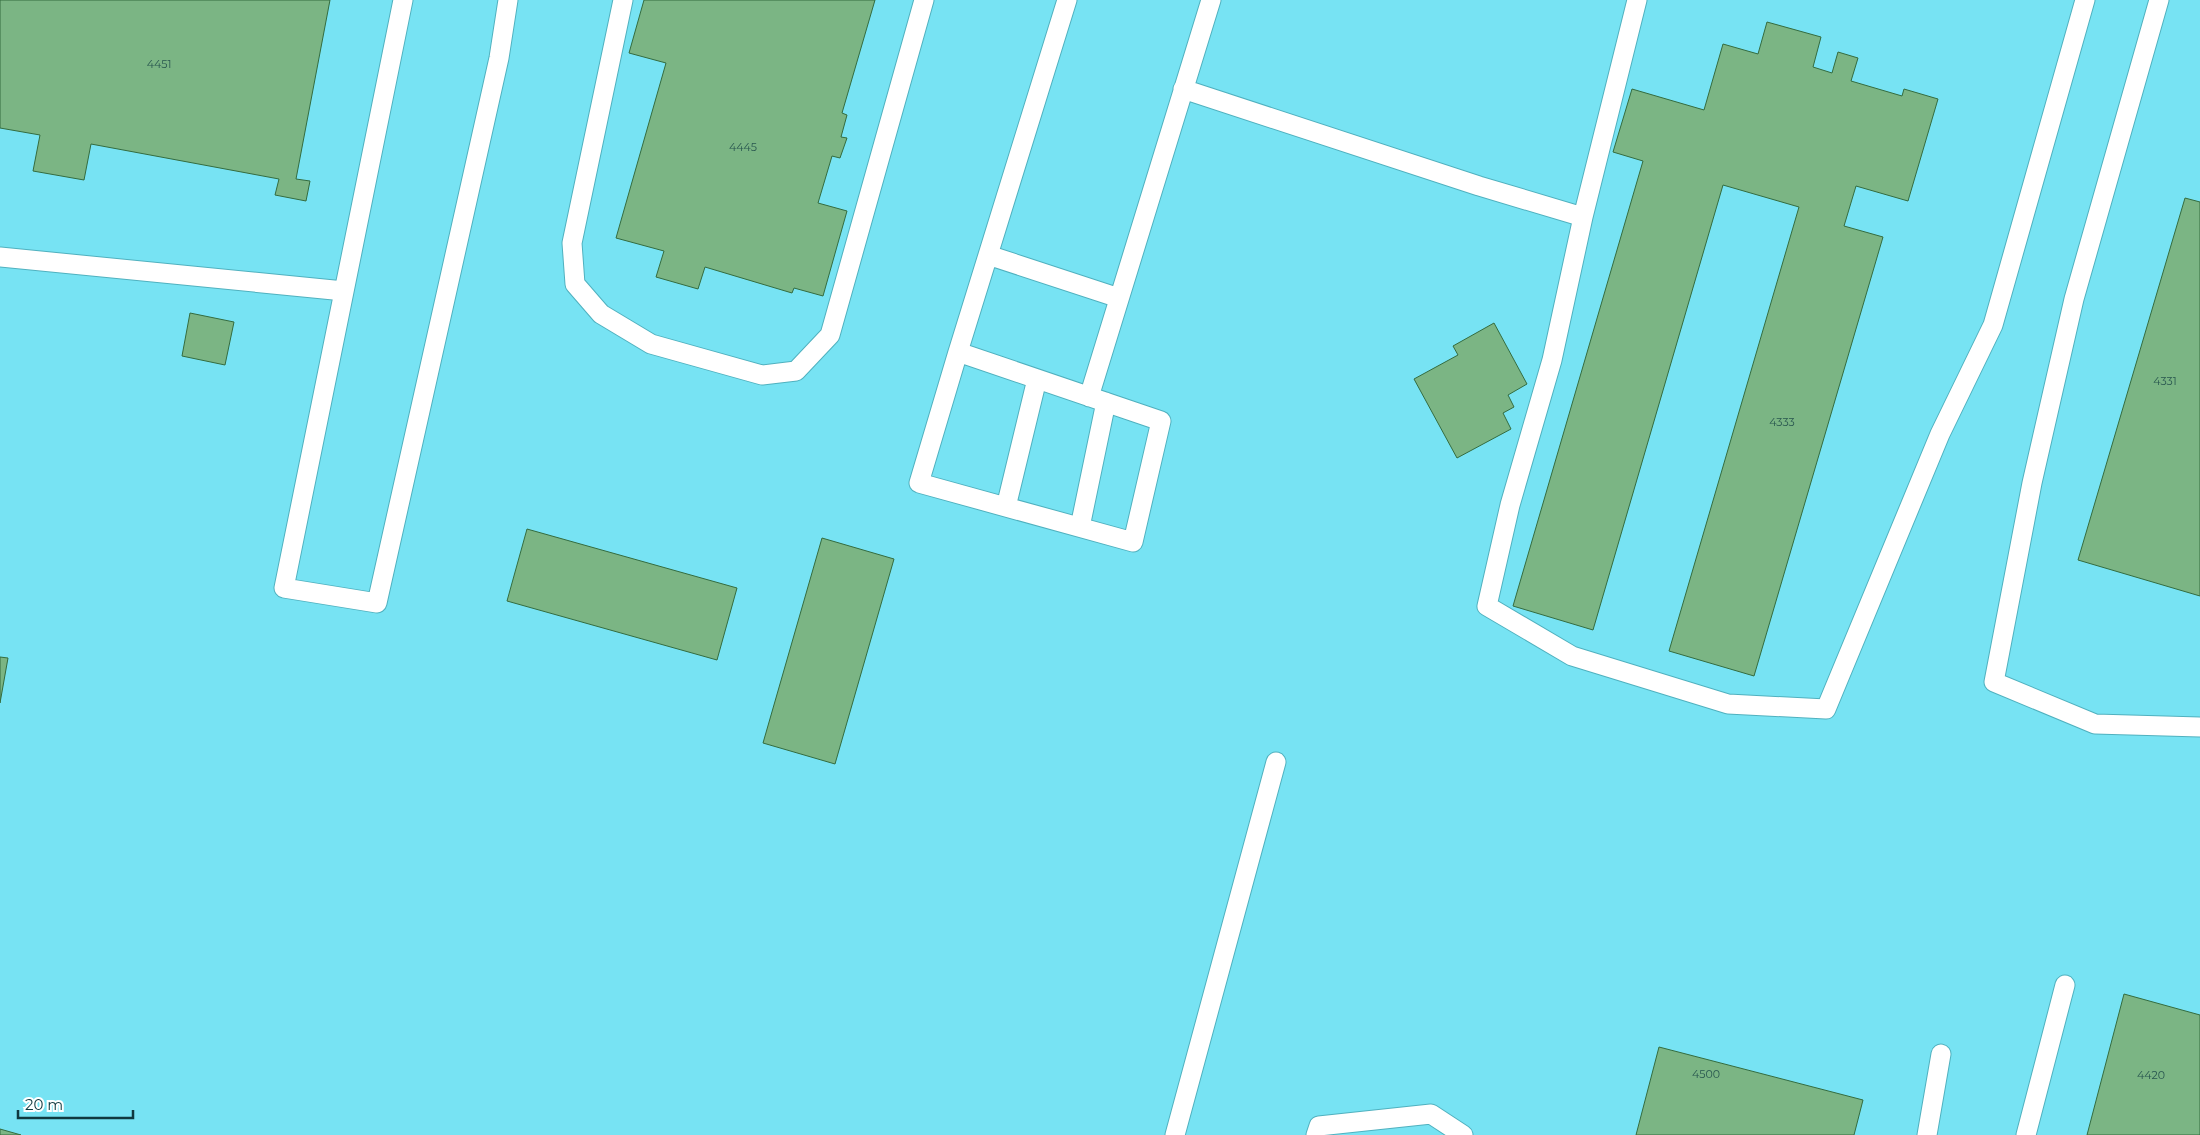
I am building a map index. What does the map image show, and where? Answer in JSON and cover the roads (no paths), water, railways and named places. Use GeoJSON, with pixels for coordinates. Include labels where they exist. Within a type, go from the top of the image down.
{"type":"FeatureCollection","features":[{"type":"Feature","properties":{"kind":"lane"},"geometry":{"type":"LineString","coordinates":[[403,0],[284,588],[377,603],[499,58],[508,0]]}},
{"type":"Feature","properties":{"kind":"lane"},"geometry":{"type":"LineString","coordinates":[[623,0],[572,243],[575,284],[601,314],[651,344],[762,376],[796,370],[830,335],[924,0]]}},
{"type":"Feature","properties":{"kind":"lane"},"geometry":{"type":"LineString","coordinates":[[958,352],[1161,421],[1133,542],[919,483],[958,352],[1068,0]]}},
{"type":"Feature","properties":{"kind":"lane"},"geometry":{"type":"LineString","coordinates":[[1089,396],[1211,0]]}},
{"type":"Feature","properties":{"kind":"lane"},"geometry":{"type":"LineString","coordinates":[[1637,0],[1552,360],[1510,505],[1487,606],[1572,656],[1728,704],[1826,709],[1940,434],[1993,325],[2085,0]]}},
{"type":"Feature","properties":{"kind":"lane"},"geometry":{"type":"LineString","coordinates":[[2159,0],[2074,299],[2032,483],[1994,682],[2095,724],[2200,727]]}},
{"type":"Feature","properties":{"kind":"lane"},"geometry":{"type":"LineString","coordinates":[[1183,89],[1584,218]]}},
{"type":"Feature","properties":{"kind":"lane"},"geometry":{"type":"LineString","coordinates":[[988,255],[1119,298]]}},
{"type":"Feature","properties":{"kind":"lane"},"geometry":{"type":"LineString","coordinates":[[0,257],[344,291]]}},
{"type":"Feature","properties":{"kind":"lane"},"geometry":{"type":"LineString","coordinates":[[1006,507],[1037,379]]}},
{"type":"Feature","properties":{"kind":"lane"},"geometry":{"type":"LineString","coordinates":[[1080,527],[1106,402]]}},
{"type":"Feature","properties":{"kind":"lane"},"geometry":{"type":"LineString","coordinates":[[1175,1135],[1276,762]]}},
{"type":"Feature","properties":{"kind":"lane"},"geometry":{"type":"LineString","coordinates":[[2026,1135],[2065,984]]}},
{"type":"Feature","properties":{"kind":"lane"},"geometry":{"type":"LineString","coordinates":[[1927,1135],[1941,1054]]}},
{"type":"Feature","properties":{"kind":"lane"},"geometry":{"type":"LineString","coordinates":[[1316,1135],[1319,1126],[1431,1114],[1463,1135]]}}]}
